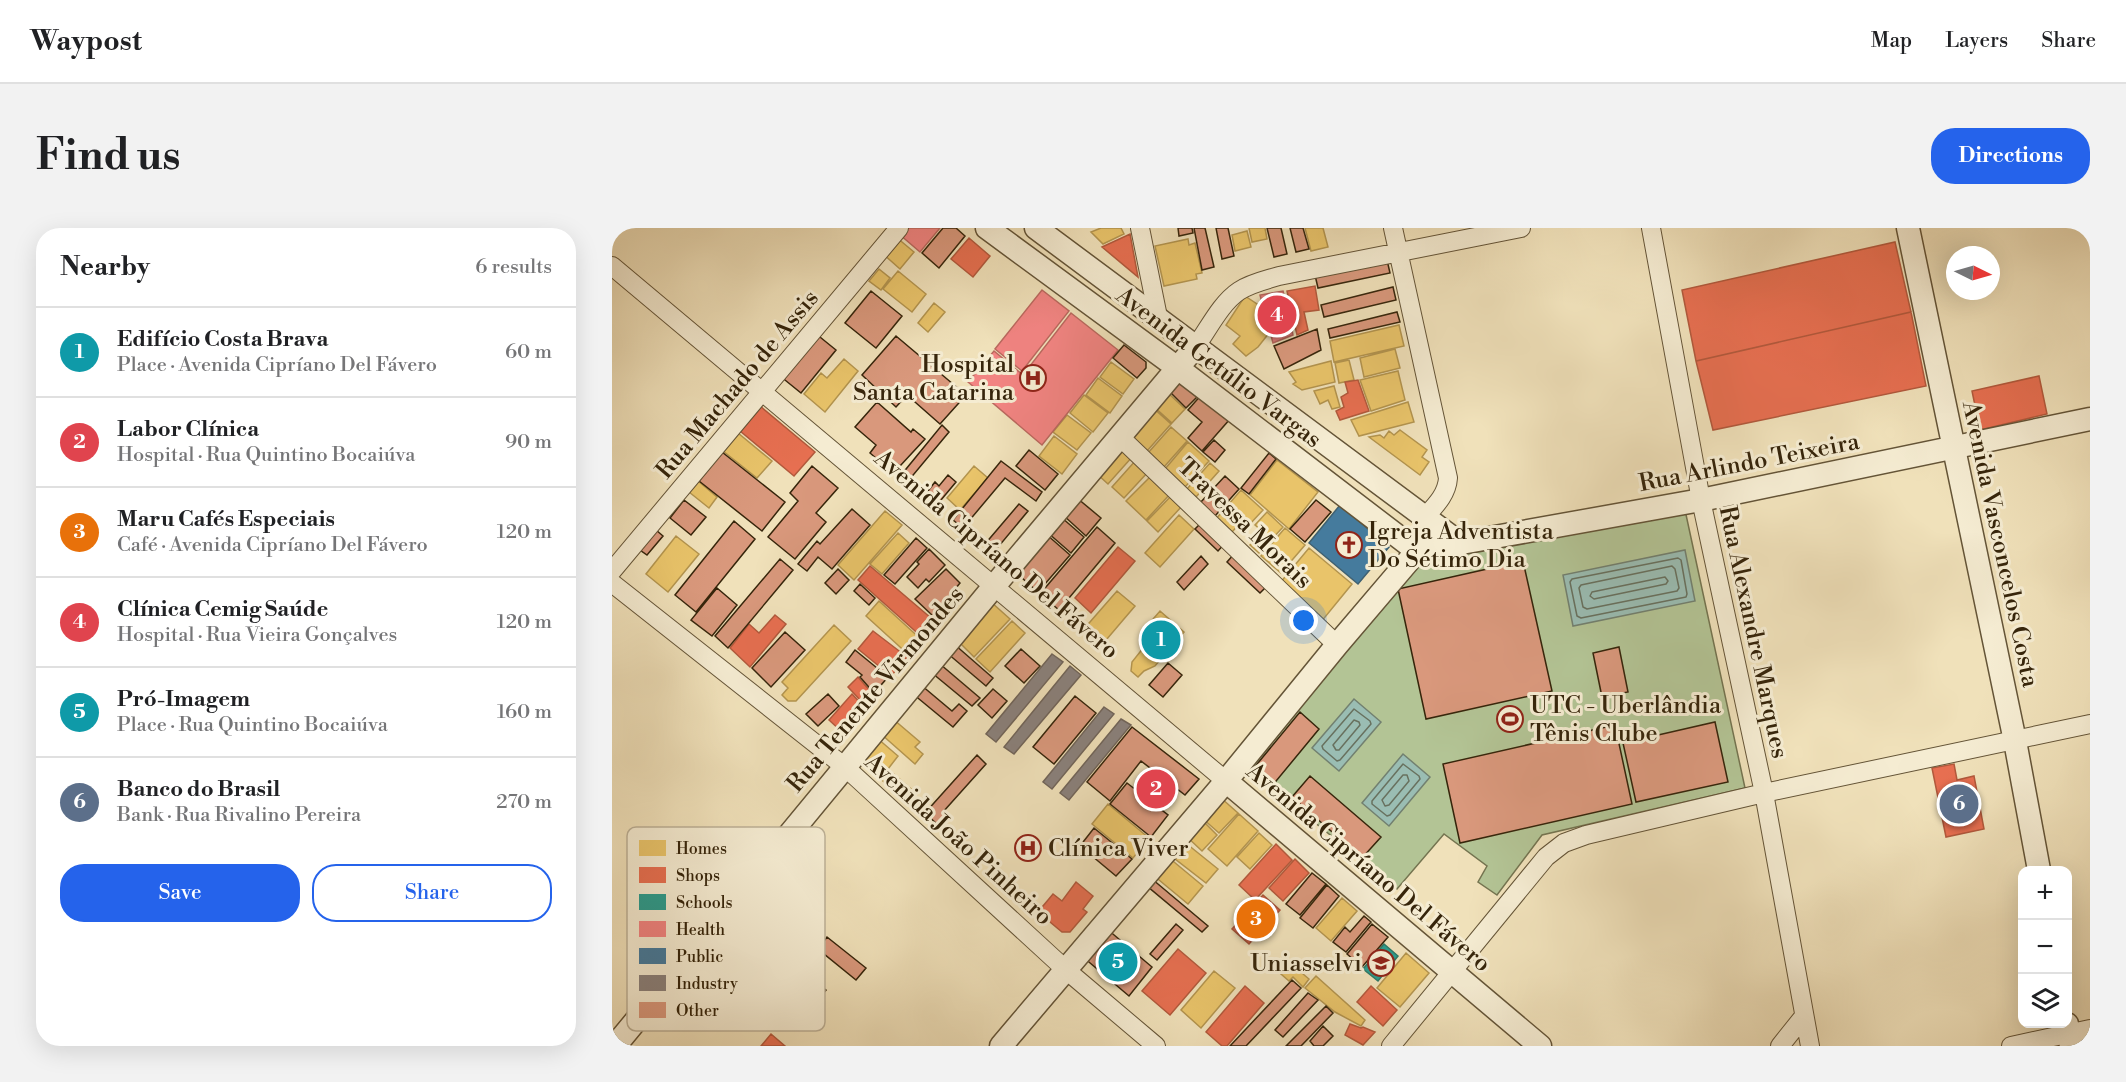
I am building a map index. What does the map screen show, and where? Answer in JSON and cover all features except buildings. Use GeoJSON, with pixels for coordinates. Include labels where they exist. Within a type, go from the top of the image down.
{"type":"FeatureCollection","features":[{"type":"Feature","properties":{"kind":"street","name":"Rua Machado de Assis"},"geometry":{"type":"LineString","coordinates":[[612,571],[899,228]]}},
{"type":"Feature","properties":{"kind":"street","name":"Avenida Getúlio Vargas"},"geometry":{"type":"LineString","coordinates":[[987,228],[1179,369],[1418,551]]}},
{"type":"Feature","properties":{"kind":"street","name":"Avenida Getúlio Vargas"},"geometry":{"type":"LineString","coordinates":[[1036,228],[1461,544]]}},
{"type":"Feature","properties":{"kind":"street"},"geometry":{"type":"LineString","coordinates":[[1140,228],[1158,317]]}},
{"type":"Feature","properties":{"kind":"street"},"geometry":{"type":"LineString","coordinates":[[1394,228],[1448,478],[1447,488],[1443,495],[1425,517]]}},
{"type":"Feature","properties":{"kind":"street"},"geometry":{"type":"LineString","coordinates":[[1196,346],[1225,305],[1241,290],[1279,276],[1521,228]]}},
{"type":"Feature","properties":{"kind":"street","name":"Rua Alexandre Marques"},"geometry":{"type":"LineString","coordinates":[[1651,228],[1701,500],[1764,793],[1810,1046]]}},
{"type":"Feature","properties":{"kind":"street","name":"Avenida Vasconcelos Costa"},"geometry":{"type":"LineString","coordinates":[[1908,228],[2015,741],[2038,866]]}},
{"type":"Feature","properties":{"kind":"street","name":"Avenida Cipríano Del Fávero"},"geometry":{"type":"LineString","coordinates":[[612,266],[995,585],[1540,1046]]}},
{"type":"Feature","properties":{"kind":"street","name":"Rua Tenente Virmondes"},"geometry":{"type":"LineString","coordinates":[[796,827],[1196,346]]}},
{"type":"Feature","properties":{"kind":"street","name":"Rua Arlindo Teixeira"},"geometry":{"type":"LineString","coordinates":[[1418,551],[1701,500],[2090,419]]}},
{"type":"Feature","properties":{"kind":"street"},"geometry":{"type":"LineString","coordinates":[[1281,446],[1300,424]]}},
{"type":"Feature","properties":{"kind":"street","name":"Travessa Morais"},"geometry":{"type":"LineString","coordinates":[[1119,436],[1337,645]]}},
{"type":"Feature","properties":{"kind":"street"},"geometry":{"type":"LineString","coordinates":[[1001,1046],[1418,551]]}},
{"type":"Feature","properties":{"kind":"street","name":"Avenida João Pinheiro"},"geometry":{"type":"LineString","coordinates":[[612,583],[845,767],[1065,969],[1156,1046]]}},
{"type":"Feature","properties":{"kind":"street"},"geometry":{"type":"LineString","coordinates":[[1391,1046],[1546,857],[1564,843],[1586,835],[1764,793],[2090,724]]}},
{"type":"Feature","properties":{"kind":"street"},"geometry":{"type":"LineString","coordinates":[[1780,1046],[1804,1016]]}},
{"type":"Feature","properties":{"kind":"street","name":"Rua Tenente Virmondes"},"geometry":{"type":"LineString","coordinates":[[615,1046],[627,1031]]}},
{"type":"Feature","properties":{"kind":"street"},"geometry":{"type":"LineString","coordinates":[[2011,1046],[2074,1033]]}},
{"type":"Feature","properties":{"kind":"green space","name":"UTC - Uberlândia Tênis Clube"},"geometry":{"type":"Polygon","coordinates":[[[1685,510],[1745,788],[1542,835],[1497,895],[1478,882],[1487,866],[1444,834],[1397,889],[1250,770],[1416,562],[1685,510]]]}},
{"type":"Feature","properties":{"kind":"water"},"geometry":{"type":"Polygon","coordinates":[[[1685,550],[1695,601],[1573,626],[1563,575],[1685,550]]]}},
{"type":"Feature","properties":{"kind":"water"},"geometry":{"type":"Polygon","coordinates":[[[1354,699],[1381,722],[1339,771],[1312,748],[1354,699]]]}},
{"type":"Feature","properties":{"kind":"water"},"geometry":{"type":"Polygon","coordinates":[[[1403,754],[1430,777],[1389,826],[1362,803],[1403,754]]]}},
{"type":"Feature","properties":{"kind":"place","name":"Clínica Cemig Saúde"},"geometry":{"type":"Point","coordinates":[1277,315]}},
{"type":"Feature","properties":{"kind":"place","name":"Hospital Santa Catarina"},"geometry":{"type":"Point","coordinates":[1033,378]}},
{"type":"Feature","properties":{"kind":"place","name":"Igreja Adventista Do Sétimo Dia"},"geometry":{"type":"Point","coordinates":[1349,545]}},
{"type":"Feature","properties":{"kind":"place","name":"Edifício Costa Brava"},"geometry":{"type":"Point","coordinates":[1161,640]}},
{"type":"Feature","properties":{"kind":"place","name":"UTC - Uberlândia Tênis Clube"},"geometry":{"type":"Point","coordinates":[1510,719]}},
{"type":"Feature","properties":{"kind":"place","name":"Labor Clínica"},"geometry":{"type":"Point","coordinates":[1156,789]}},
{"type":"Feature","properties":{"kind":"place","name":"Banco do Brasil"},"geometry":{"type":"Point","coordinates":[1959,804]}},
{"type":"Feature","properties":{"kind":"place","name":"Clínica Viver"},"geometry":{"type":"Point","coordinates":[1028,848]}},
{"type":"Feature","properties":{"kind":"place","name":"Maru Cafés Especiais"},"geometry":{"type":"Point","coordinates":[1256,919]}},
{"type":"Feature","properties":{"kind":"place","name":"Pró-Imagem"},"geometry":{"type":"Point","coordinates":[1118,962]}},
{"type":"Feature","properties":{"kind":"place","name":"Uniasselvi"},"geometry":{"type":"Point","coordinates":[1381,963]}}]}
